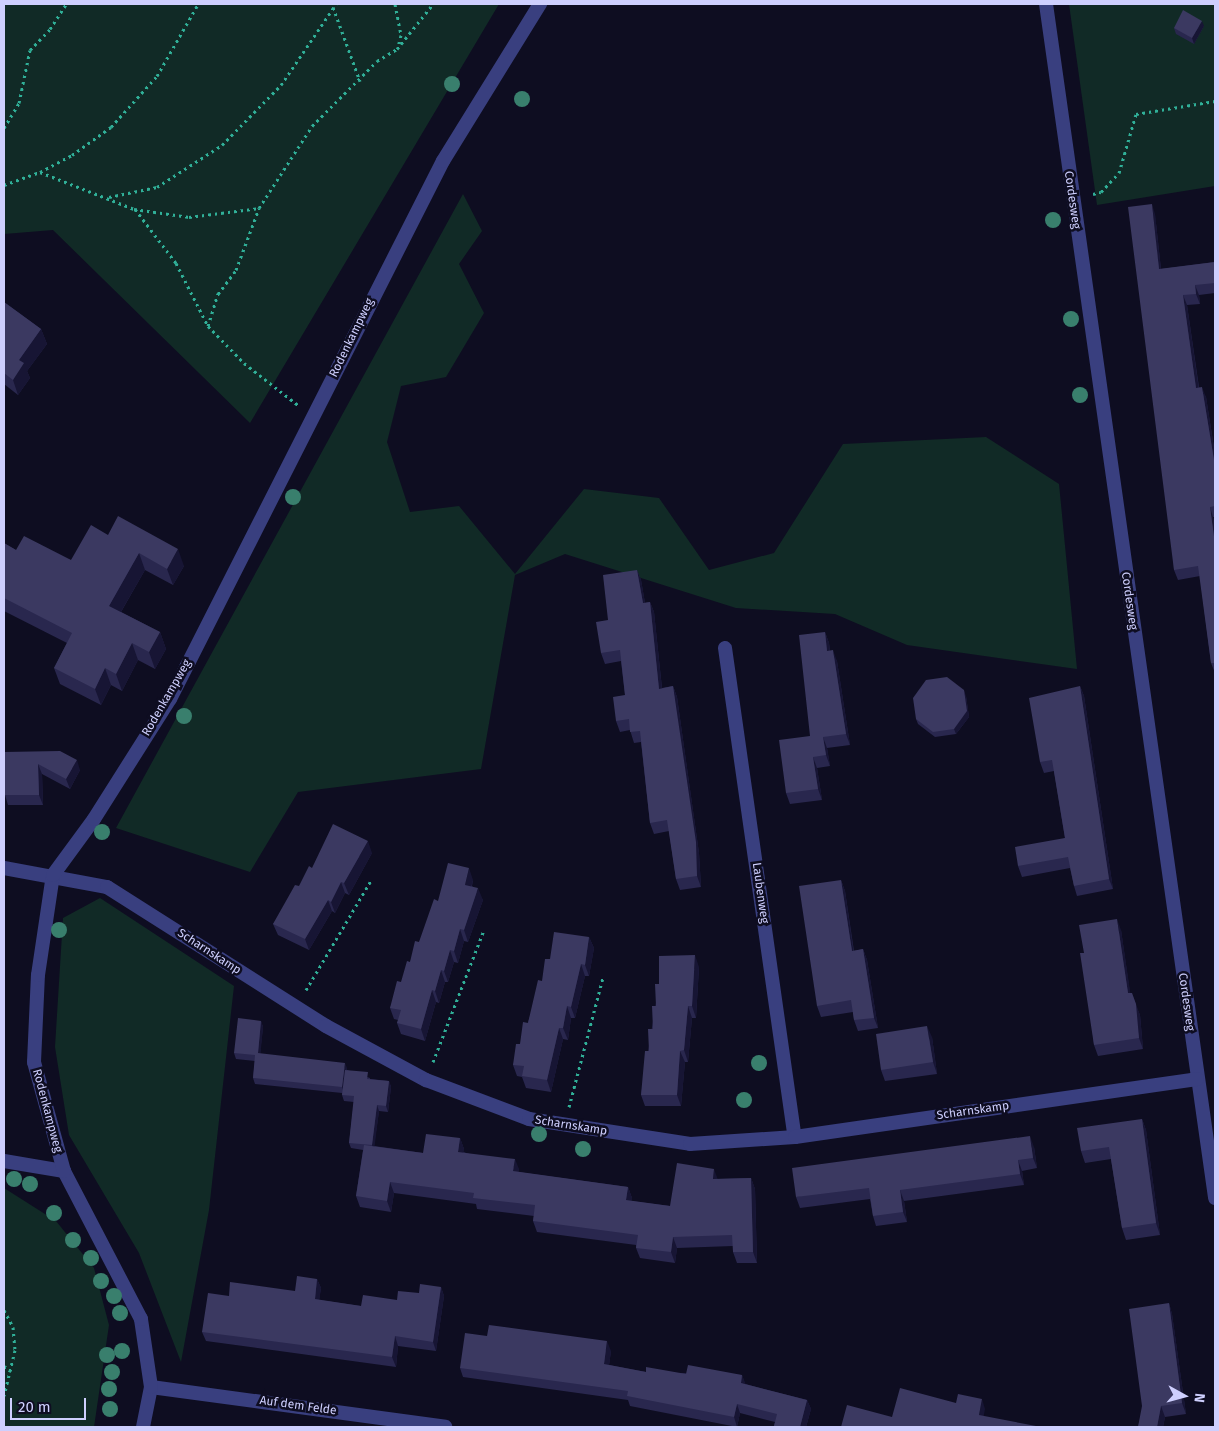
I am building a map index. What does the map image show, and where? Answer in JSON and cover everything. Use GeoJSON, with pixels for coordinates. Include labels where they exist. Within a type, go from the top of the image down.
{"type":"FeatureCollection","features":[{"type":"Feature","properties":{"kind":"street","name":"Rodenkampweg"},"geometry":{"type":"LineString","coordinates":[[143,1427],[151,1387],[141,1319],[64,1171],[34,1062],[38,975],[53,875],[94,819],[170,699],[443,161],[540,4]]}},
{"type":"Feature","properties":{"kind":"street","name":"Cordesweg"},"geometry":{"type":"LineString","coordinates":[[1046,4],[1072,200],[1215,1198]]}},
{"type":"Feature","properties":{"kind":"street","name":"Laubenweg"},"geometry":{"type":"LineString","coordinates":[[725,648],[794,1137]]}},
{"type":"Feature","properties":{"kind":"street","name":"Scharnskamp"},"geometry":{"type":"LineString","coordinates":[[4,868],[53,875],[107,887],[296,1007],[426,1080],[529,1119],[690,1144],[794,1137],[1197,1079]]}},
{"type":"Feature","properties":{"kind":"street"},"geometry":{"type":"LineString","coordinates":[[4,1161],[64,1171]]}},
{"type":"Feature","properties":{"kind":"street","name":"Auf dem Felde"},"geometry":{"type":"LineString","coordinates":[[151,1387],[444,1427]]}},
{"type":"Feature","properties":{"kind":"path"},"geometry":{"type":"LineString","coordinates":[[4,128],[19,103],[30,50],[50,29],[66,4]]}},
{"type":"Feature","properties":{"kind":"path"},"geometry":{"type":"LineString","coordinates":[[4,185],[40,172],[72,155],[112,128],[156,76],[198,4]]}},
{"type":"Feature","properties":{"kind":"path"},"geometry":{"type":"LineString","coordinates":[[108,197],[157,187],[222,145],[281,85],[333,4]]}},
{"type":"Feature","properties":{"kind":"path"},"geometry":{"type":"LineString","coordinates":[[333,4],[360,81]]}},
{"type":"Feature","properties":{"kind":"path"},"geometry":{"type":"LineString","coordinates":[[395,4],[401,35],[397,49]]}},
{"type":"Feature","properties":{"kind":"path"},"geometry":{"type":"LineString","coordinates":[[208,326],[218,294],[236,270],[259,208],[312,126],[360,81],[377,61],[397,49],[433,4]]}},
{"type":"Feature","properties":{"kind":"path"},"geometry":{"type":"LineString","coordinates":[[1072,200],[1101,192],[1119,174],[1136,114],[1215,101]]}},
{"type":"Feature","properties":{"kind":"path"},"geometry":{"type":"LineString","coordinates":[[40,172],[108,197],[134,209],[189,217],[259,208]]}},
{"type":"Feature","properties":{"kind":"path"},"geometry":{"type":"LineString","coordinates":[[134,209],[176,263],[208,326],[244,363],[313,417]]}},
{"type":"Feature","properties":{"kind":"path"},"geometry":{"type":"LineString","coordinates":[[296,1007],[372,879]]}},
{"type":"Feature","properties":{"kind":"path"},"geometry":{"type":"LineString","coordinates":[[426,1080],[484,930]]}},
{"type":"Feature","properties":{"kind":"path"},"geometry":{"type":"LineString","coordinates":[[564,1125],[603,977]]}},
{"type":"Feature","properties":{"kind":"path"},"geometry":{"type":"LineString","coordinates":[[4,1310],[13,1327],[15,1350],[4,1396]]}},
{"type":"Feature","properties":{"kind":"path"},"geometry":{"type":"LineString","coordinates":[[4,1366],[11,1371]]}},
{"type":"Feature","properties":{"kind":"green space"},"geometry":{"type":"Polygon","coordinates":[[[4,4],[499,4],[250,423],[53,230],[4,234],[4,4]]]}},
{"type":"Feature","properties":{"kind":"green space"},"geometry":{"type":"Polygon","coordinates":[[[1069,4],[1215,4],[1215,186],[1097,205],[1069,4]]]}},
{"type":"Feature","properties":{"kind":"green space"},"geometry":{"type":"Polygon","coordinates":[[[463,194],[482,231],[459,264],[484,313],[446,377],[401,386],[387,442],[410,512],[459,506],[515,574],[584,489],[659,498],[709,570],[774,553],[843,444],[986,437],[1059,484],[1077,669],[907,645],[835,614],[736,608],[565,554],[515,575],[481,769],[298,792],[250,872],[116,828],[463,194]]]}},
{"type":"Feature","properties":{"kind":"green space"},"geometry":{"type":"Polygon","coordinates":[[[100,898],[234,986],[209,1210],[181,1362],[139,1253],[69,1135],[55,1047],[63,918],[100,898]]]}},
{"type":"Feature","properties":{"kind":"green space"},"geometry":{"type":"Polygon","coordinates":[[[4,1188],[56,1221],[94,1268],[109,1325],[94,1427],[4,1427],[4,1188]]]}},
{"type":"Feature","properties":{"kind":"building"},"geometry":{"type":"Polygon","coordinates":[[[1183,10],[1202,21],[1192,38],[1174,28],[1183,10]]]}},
{"type":"Feature","properties":{"kind":"building"},"geometry":{"type":"Polygon","coordinates":[[[1152,204],[1159,269],[1215,262],[1215,283],[1195,285],[1196,294],[1183,295],[1196,388],[1202,387],[1215,466],[1215,506],[1210,507],[1215,544],[1215,663],[1211,663],[1198,566],[1174,570],[1128,207],[1152,204]]]}},
{"type":"Feature","properties":{"kind":"building"},"geometry":{"type":"Polygon","coordinates":[[[4,302],[41,329],[19,360],[24,363],[13,380],[4,373],[4,302]]]}},
{"type":"Feature","properties":{"kind":"building"},"geometry":{"type":"Polygon","coordinates":[[[118,516],[178,549],[167,569],[139,553],[109,606],[160,632],[149,652],[132,643],[116,674],[105,668],[95,689],[54,668],[72,633],[4,598],[4,543],[16,550],[24,536],[71,560],[91,525],[108,535],[118,516]]]}},
{"type":"Feature","properties":{"kind":"building"},"geometry":{"type":"Polygon","coordinates":[[[637,570],[643,603],[650,602],[659,689],[673,686],[696,842],[697,876],[676,879],[667,820],[650,823],[640,731],[630,732],[629,719],[616,721],[613,697],[625,695],[620,650],[601,653],[596,622],[608,620],[603,575],[637,570]]]}},
{"type":"Feature","properties":{"kind":"building"},"geometry":{"type":"Polygon","coordinates":[[[825,632],[827,651],[833,650],[846,734],[823,737],[826,755],[813,757],[818,789],[786,793],[779,740],[810,736],[799,635],[825,632]]]}},
{"type":"Feature","properties":{"kind":"building"},"geometry":{"type":"Polygon","coordinates":[[[947,677],[964,690],[967,711],[954,729],[933,732],[916,719],[913,698],[926,680],[947,677]]]}},
{"type":"Feature","properties":{"kind":"building"},"geometry":{"type":"Polygon","coordinates":[[[1080,686],[1109,879],[1074,886],[1068,857],[1018,866],[1015,847],[1065,838],[1052,760],[1040,762],[1029,698],[1080,686]]]}},
{"type":"Feature","properties":{"kind":"building"},"geometry":{"type":"Polygon","coordinates":[[[60,751],[77,760],[66,779],[38,764],[39,795],[5,795],[4,752],[60,751]]]}},
{"type":"Feature","properties":{"kind":"building"},"geometry":{"type":"Polygon","coordinates":[[[333,824],[368,841],[344,883],[341,882],[331,902],[328,900],[305,939],[273,924],[295,885],[299,886],[309,866],[312,868],[333,824]]]}},
{"type":"Feature","properties":{"kind":"building"},"geometry":{"type":"Polygon","coordinates":[[[448,863],[469,868],[465,885],[478,888],[464,930],[460,929],[454,951],[450,950],[444,971],[441,970],[435,991],[432,990],[421,1029],[397,1023],[401,1010],[390,1008],[397,981],[401,982],[407,961],[410,962],[415,941],[419,942],[434,899],[438,901],[448,863]]]}},
{"type":"Feature","properties":{"kind":"building"},"geometry":{"type":"Polygon","coordinates":[[[841,880],[852,951],[863,949],[874,1018],[854,1020],[851,1000],[817,1006],[799,886],[841,880]]]}},
{"type":"Feature","properties":{"kind":"building"},"geometry":{"type":"Polygon","coordinates":[[[1117,919],[1128,993],[1132,993],[1136,1004],[1139,1038],[1094,1045],[1080,953],[1084,953],[1079,925],[1117,919]]]}},
{"type":"Feature","properties":{"kind":"building"},"geometry":{"type":"Polygon","coordinates":[[[554,932],[589,937],[585,965],[581,964],[571,1007],[567,1006],[563,1028],[559,1028],[547,1080],[522,1076],[524,1066],[513,1065],[516,1044],[520,1044],[523,1022],[528,1023],[538,980],[542,981],[545,959],[550,959],[554,932]]]}},
{"type":"Feature","properties":{"kind":"building"},"geometry":{"type":"Polygon","coordinates":[[[695,955],[692,1006],[688,1006],[684,1050],[680,1051],[677,1095],[641,1095],[645,1051],[649,1051],[648,1029],[653,1029],[652,1006],[656,1006],[655,984],[659,984],[659,956],[695,955]]]}},
{"type":"Feature","properties":{"kind":"building"},"geometry":{"type":"Polygon","coordinates":[[[238,1018],[261,1021],[258,1053],[345,1063],[342,1087],[253,1078],[255,1055],[234,1053],[238,1018]]]}},
{"type":"Feature","properties":{"kind":"building"},"geometry":{"type":"Polygon","coordinates":[[[927,1026],[933,1062],[881,1070],[876,1034],[927,1026]]]}},
{"type":"Feature","properties":{"kind":"building"},"geometry":{"type":"Polygon","coordinates":[[[345,1070],[368,1072],[367,1079],[389,1081],[386,1106],[377,1105],[372,1145],[349,1143],[354,1096],[342,1095],[345,1070]]]}},
{"type":"Feature","properties":{"kind":"building"},"geometry":{"type":"Polygon","coordinates":[[[1142,1119],[1156,1223],[1122,1228],[1109,1147],[1081,1151],[1077,1128],[1142,1119]]]}},
{"type":"Feature","properties":{"kind":"building"},"geometry":{"type":"Polygon","coordinates":[[[426,1134],[460,1138],[458,1152],[515,1159],[513,1171],[628,1187],[626,1200],[670,1206],[677,1163],[714,1169],[713,1179],[751,1178],[753,1252],[733,1252],[732,1235],[673,1237],[671,1252],[636,1248],[638,1235],[533,1221],[535,1205],[473,1198],[474,1193],[390,1182],[387,1201],[356,1196],[364,1145],[423,1153],[426,1134]]]}},
{"type":"Feature","properties":{"kind":"building"},"geometry":{"type":"Polygon","coordinates":[[[1030,1136],[1033,1158],[1018,1160],[1020,1174],[900,1190],[903,1212],[873,1216],[869,1188],[796,1197],[792,1168],[1030,1136]]]}},
{"type":"Feature","properties":{"kind":"building"},"geometry":{"type":"Polygon","coordinates":[[[297,1276],[317,1279],[315,1299],[361,1306],[363,1295],[397,1300],[398,1291],[419,1293],[420,1284],[441,1287],[433,1342],[395,1336],[392,1357],[202,1332],[208,1293],[229,1296],[230,1282],[295,1291],[297,1276]]]}},
{"type":"Feature","properties":{"kind":"building"},"geometry":{"type":"Polygon","coordinates":[[[1169,1303],[1182,1403],[1161,1406],[1157,1427],[1138,1427],[1142,1406],[1129,1309],[1169,1303]]]}},
{"type":"Feature","properties":{"kind":"building"},"geometry":{"type":"Polygon","coordinates":[[[489,1325],[607,1341],[604,1364],[646,1372],[646,1367],[686,1374],[688,1365],[742,1375],[741,1383],[807,1400],[800,1427],[774,1426],[777,1414],[737,1404],[734,1417],[627,1396],[628,1391],[460,1368],[465,1333],[487,1336],[489,1325]]]}},
{"type":"Feature","properties":{"kind":"building"},"geometry":{"type":"Polygon","coordinates":[[[900,1388],[956,1403],[958,1394],[982,1399],[979,1415],[1036,1426],[841,1427],[847,1405],[892,1417],[900,1388]]]}}]}
